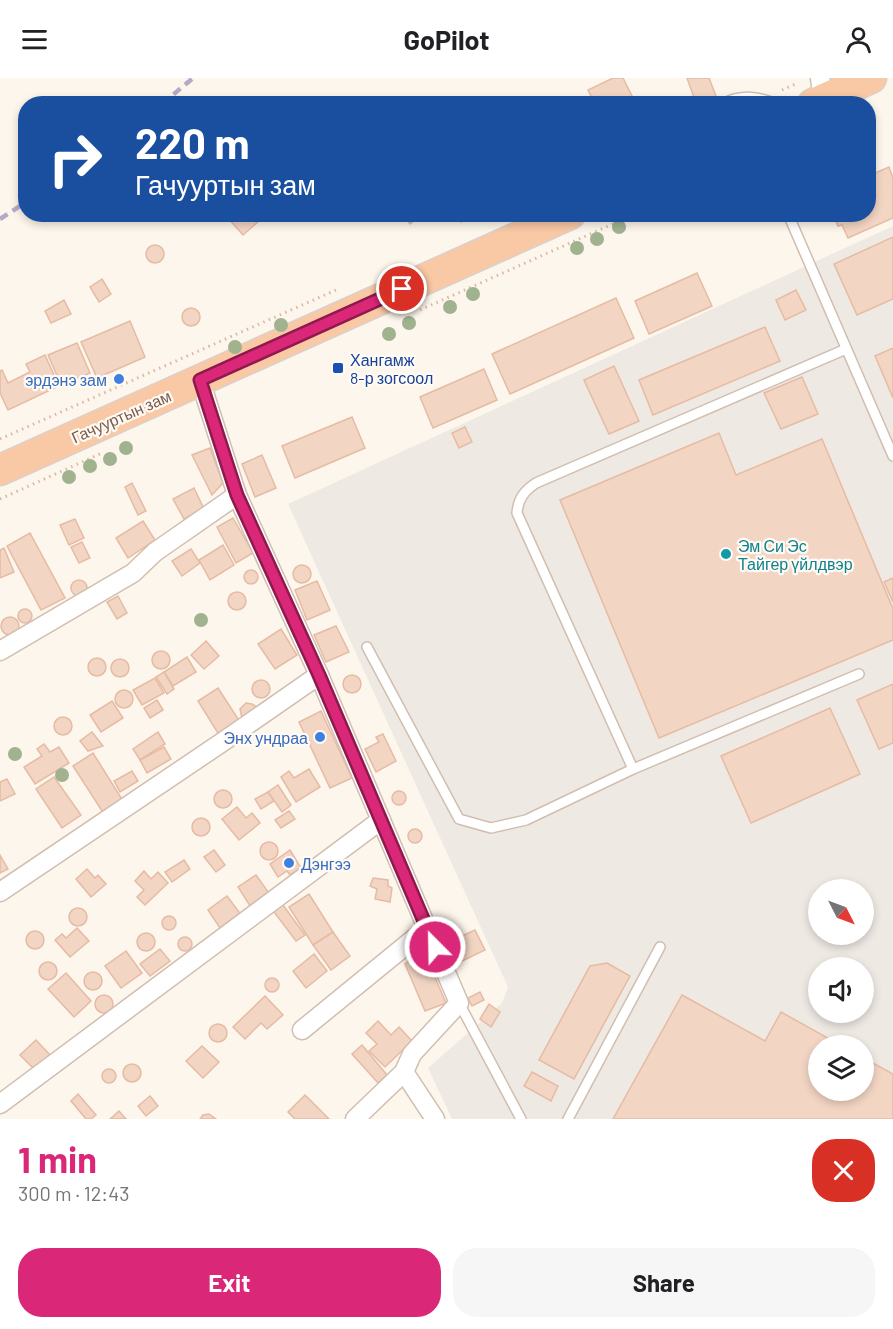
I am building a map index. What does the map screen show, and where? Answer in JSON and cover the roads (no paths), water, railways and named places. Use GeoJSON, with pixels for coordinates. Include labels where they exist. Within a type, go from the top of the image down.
{"type":"FeatureCollection","features":[{"type":"Feature","properties":{"kind":"highway"},"geometry":{"type":"LineString","coordinates":[[819,93],[871,78]]}},
{"type":"Feature","properties":{"kind":"highway","name":"Гачууртын зам"},"geometry":{"type":"LineString","coordinates":[[0,470],[552,222]]}},
{"type":"Feature","properties":{"kind":"street"},"geometry":{"type":"LineString","coordinates":[[200,380],[237,495],[319,675],[459,1003],[412,1054],[404,1072],[355,1119]]}},
{"type":"Feature","properties":{"kind":"street"},"geometry":{"type":"LineString","coordinates":[[0,651],[133,573],[155,552],[237,495]]}},
{"type":"Feature","properties":{"kind":"street"},"geometry":{"type":"LineString","coordinates":[[0,892],[221,744],[319,675]]}},
{"type":"Feature","properties":{"kind":"street"},"geometry":{"type":"LineString","coordinates":[[0,1104],[381,820]]}},
{"type":"Feature","properties":{"kind":"street"},"geometry":{"type":"LineString","coordinates":[[302,1030],[427,928]]}},
{"type":"Feature","properties":{"kind":"street"},"geometry":{"type":"LineString","coordinates":[[404,1072],[435,1119]]}},
{"type":"Feature","properties":{"kind":"lane"},"geometry":{"type":"LineString","coordinates":[[791,222],[893,456]]}},
{"type":"Feature","properties":{"kind":"lane"},"geometry":{"type":"LineString","coordinates":[[633,769],[516,513],[517,502],[526,489],[536,483],[846,349]]}},
{"type":"Feature","properties":{"kind":"lane"},"geometry":{"type":"LineString","coordinates":[[367,647],[459,819],[491,828],[526,820],[633,769],[859,674]]}},
{"type":"Feature","properties":{"kind":"lane"},"geometry":{"type":"LineString","coordinates":[[568,1119],[660,946]]}},
{"type":"Feature","properties":{"kind":"lane"},"geometry":{"type":"LineString","coordinates":[[459,1003],[521,1119]]}},
{"type":"Feature","properties":{"kind":"railway"},"geometry":{"type":"LineString","coordinates":[[172,96],[193,78]]}},
{"type":"Feature","properties":{"kind":"railway"},"geometry":{"type":"LineString","coordinates":[[0,219],[18,207]]}},
{"type":"Feature","properties":{"kind":"place","name":"Хангамж 8-р зогсоол"},"geometry":{"type":"Point","coordinates":[338,368]}},
{"type":"Feature","properties":{"kind":"place","name":"эрдэнэ зам"},"geometry":{"type":"Point","coordinates":[119,379]}},
{"type":"Feature","properties":{"kind":"place","name":"Эм Си Эс Тайгер үйлдвэр"},"geometry":{"type":"Point","coordinates":[726,554]}},
{"type":"Feature","properties":{"kind":"place","name":"Энх ундраа"},"geometry":{"type":"Point","coordinates":[320,737]}},
{"type":"Feature","properties":{"kind":"place","name":"Дэнгээ"},"geometry":{"type":"Point","coordinates":[289,863]}}]}
